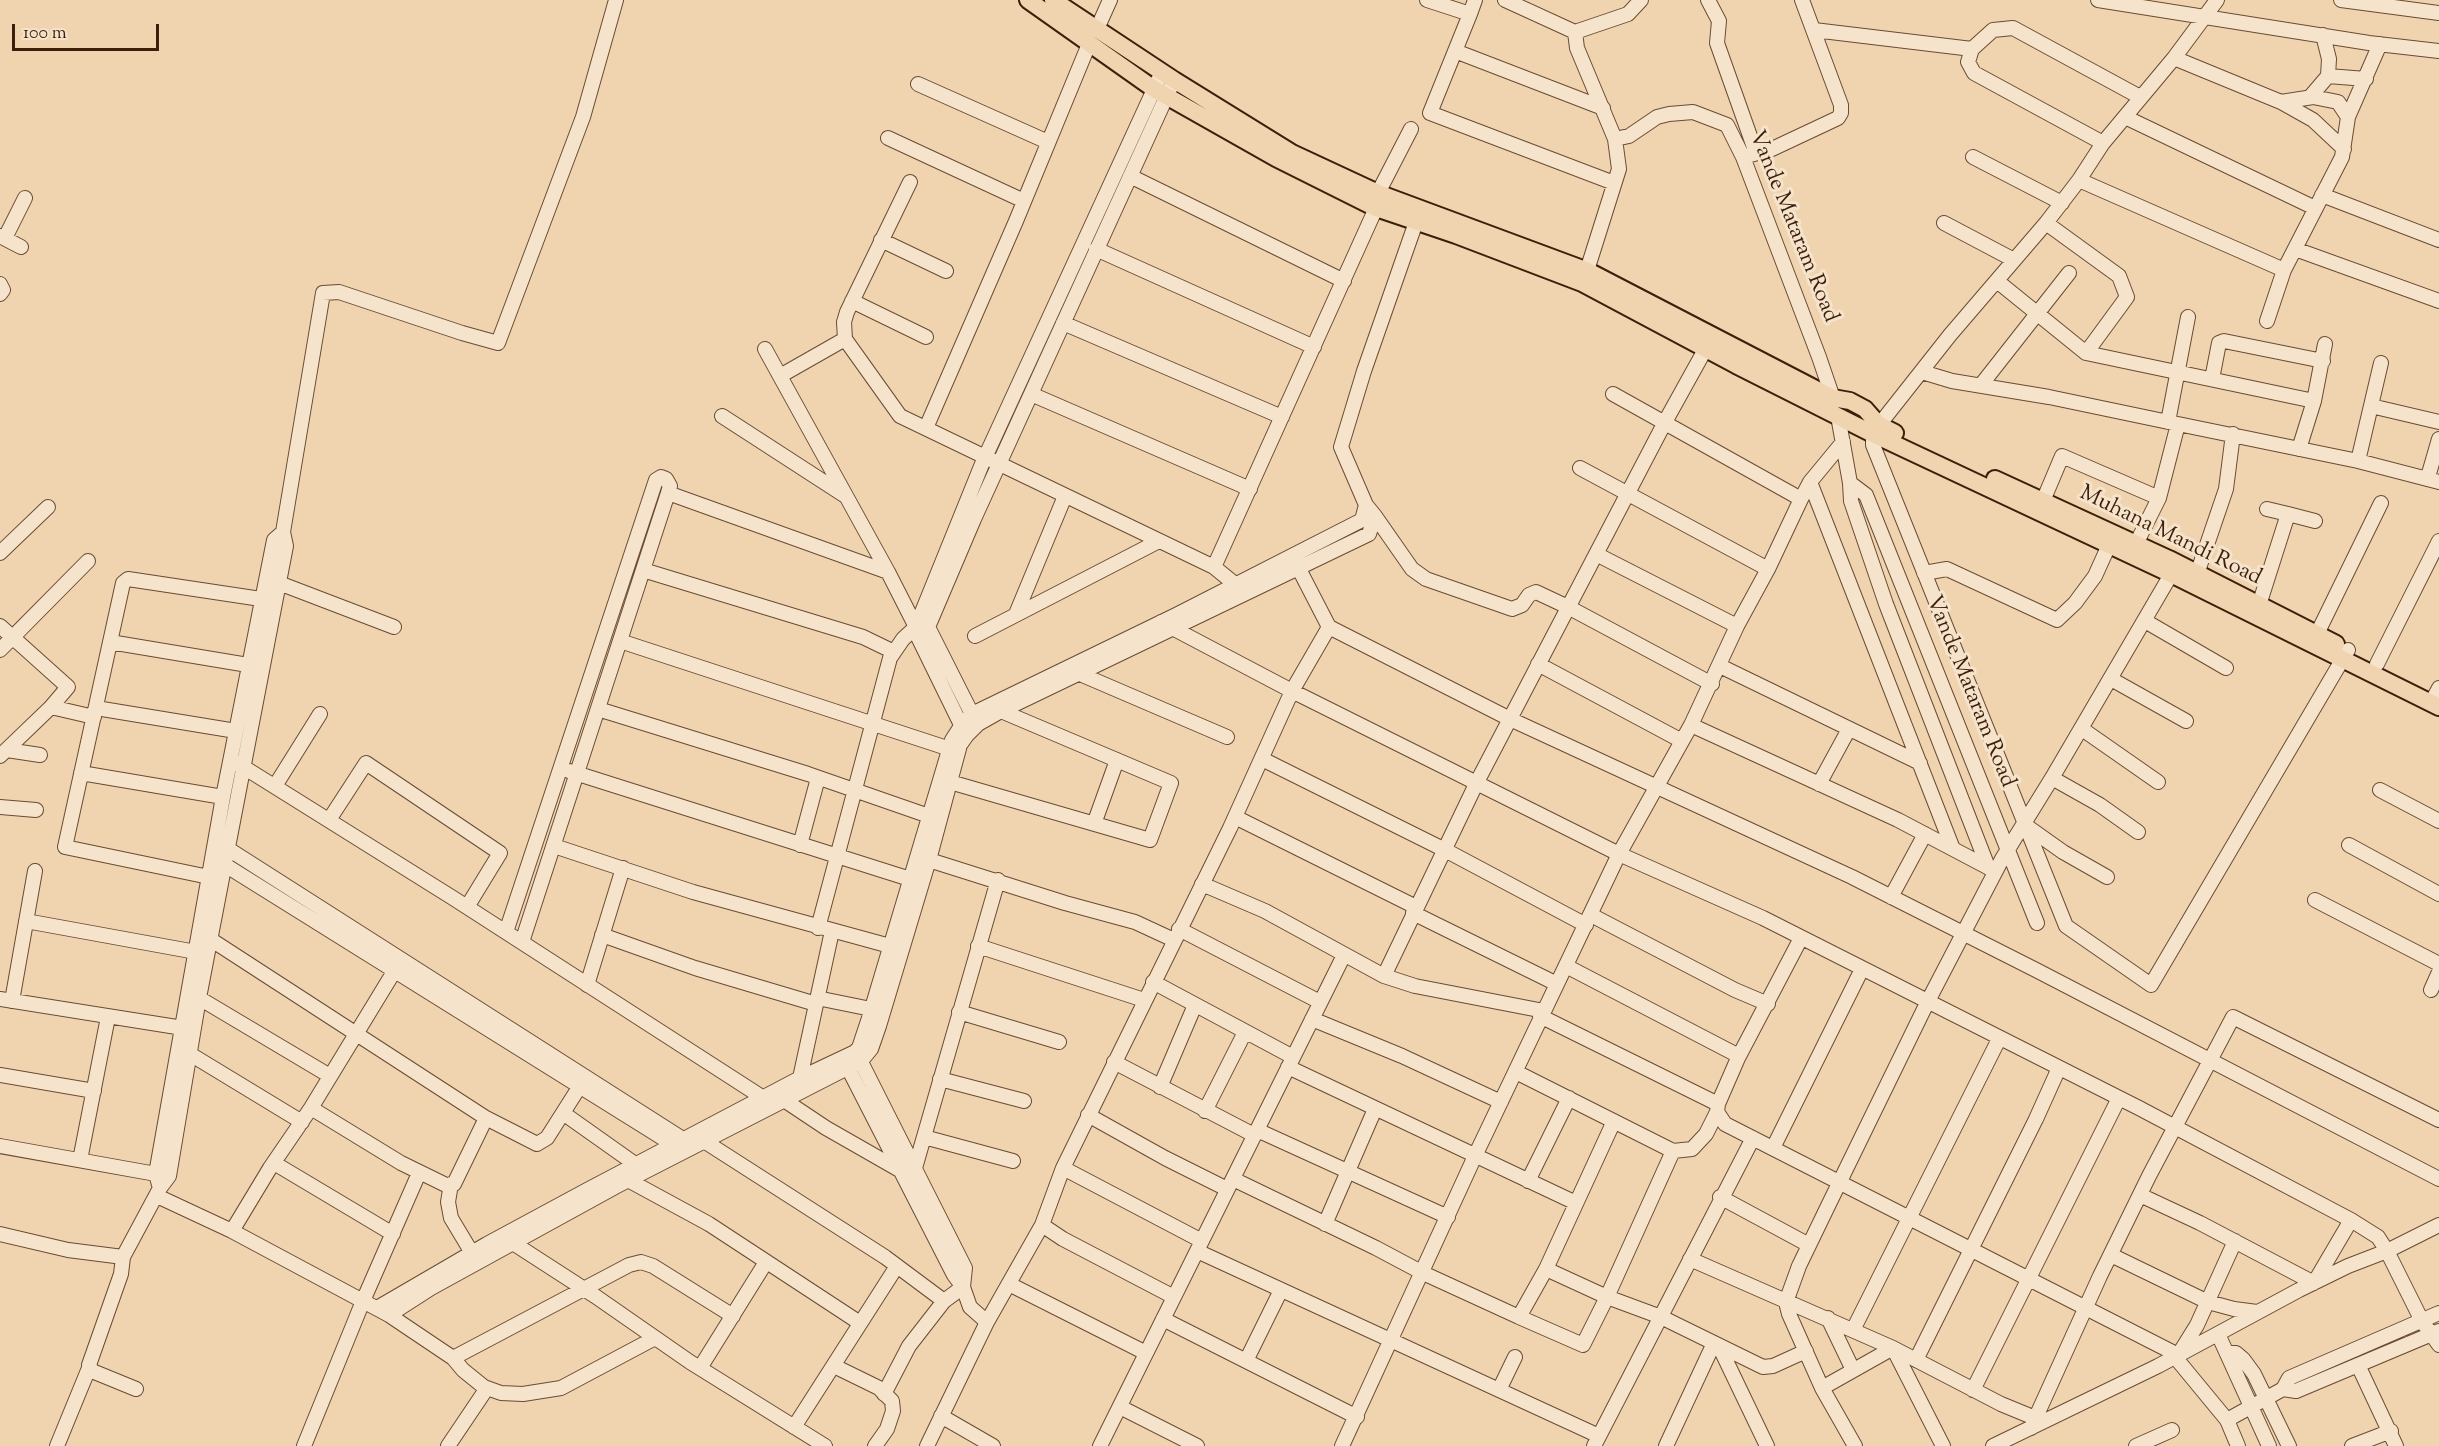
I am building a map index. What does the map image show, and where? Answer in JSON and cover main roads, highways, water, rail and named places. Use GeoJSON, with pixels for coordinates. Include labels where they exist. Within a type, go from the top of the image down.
{"type":"FeatureCollection","features":[{"type":"Feature","properties":{"kind":"main road"},"geometry":{"type":"LineString","coordinates":[[1028,0],[1168,76],[1292,153],[1416,222],[1585,277],[1707,348],[1838,416],[1876,430],[2109,545],[2174,569],[2345,655],[2437,698]]}},
{"type":"Feature","properties":{"kind":"main road"},"geometry":{"type":"LineString","coordinates":[[1053,0],[1093,37],[1160,92],[1276,158],[1377,200],[1585,277],[1833,399],[1850,401],[1865,409],[1876,430]]}},
{"type":"Feature","properties":{"kind":"main road","name":"Vande Mataram Road"},"geometry":{"type":"LineString","coordinates":[[1833,399],[1838,416]]}},
{"type":"Feature","properties":{"kind":"main road","name":"Muhana Mandi Road"},"geometry":{"type":"LineString","coordinates":[[1876,430],[2043,501],[2136,544],[2174,569],[2197,574],[2317,634],[2345,655],[2377,664],[2437,698]]}}]}
